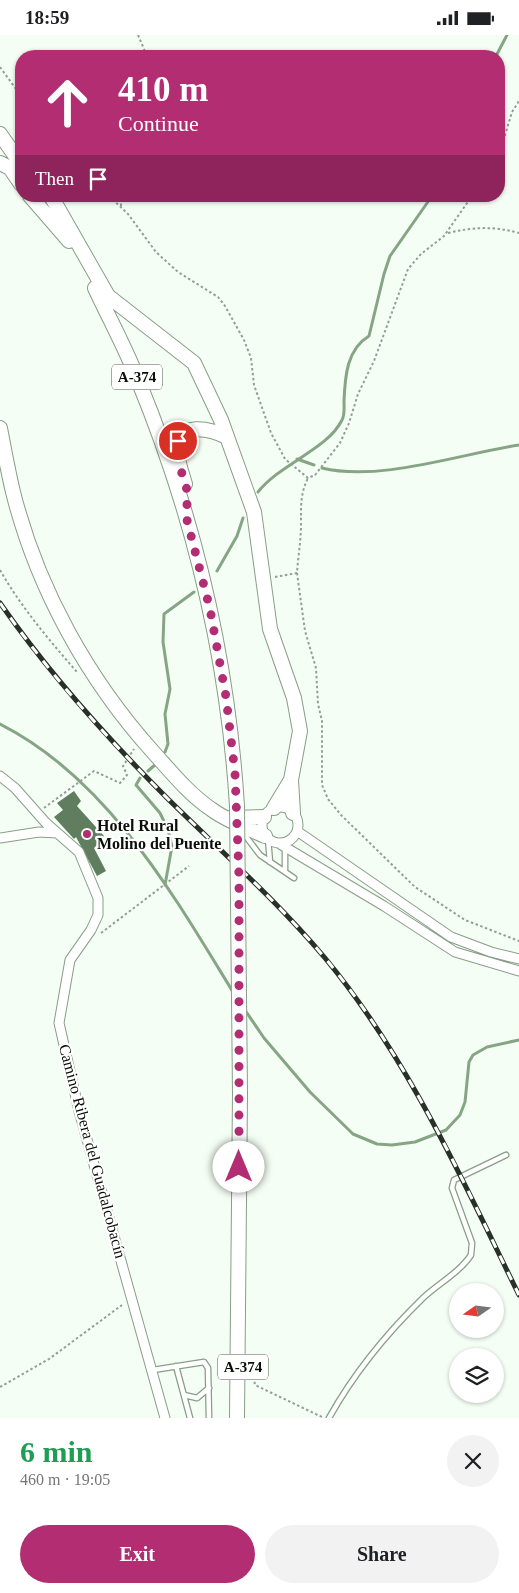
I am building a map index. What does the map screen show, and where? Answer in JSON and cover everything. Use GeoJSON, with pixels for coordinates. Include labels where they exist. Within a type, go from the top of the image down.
{"type":"FeatureCollection","features":[{"type":"Feature","properties":{"kind":"main road"},"geometry":{"type":"LineString","coordinates":[[0,134],[15,155]]}},
{"type":"Feature","properties":{"kind":"main road"},"geometry":{"type":"LineString","coordinates":[[0,163],[10,168],[15,175]]}},
{"type":"Feature","properties":{"kind":"main road"},"geometry":{"type":"LineString","coordinates":[[35,202],[69,241]]}},
{"type":"Feature","properties":{"kind":"main road","name":"A-374"},"geometry":{"type":"LineString","coordinates":[[46,202],[92,281],[138,379],[187,520],[212,619],[226,697],[237,807],[240,1093],[239,1315],[236,1342],[237,1418]]}},
{"type":"Feature","properties":{"kind":"main road"},"geometry":{"type":"LineString","coordinates":[[54,202],[108,296],[194,363],[227,437],[254,513],[270,629],[294,698],[300,731],[292,780],[293,813]]}},
{"type":"Feature","properties":{"kind":"main road"},"geometry":{"type":"LineString","coordinates":[[187,520],[187,490],[180,467],[177,449],[178,441],[186,433],[202,427],[227,437]]}},
{"type":"Feature","properties":{"kind":"main road"},"geometry":{"type":"LineString","coordinates":[[0,428],[13,493],[32,551],[56,607],[82,657],[108,698],[142,739],[198,800],[230,821],[266,838]]}},
{"type":"Feature","properties":{"kind":"main road"},"geometry":{"type":"LineString","coordinates":[[230,821],[269,813],[292,780]]}},
{"type":"Feature","properties":{"kind":"main road","name":"A-374"},"geometry":{"type":"LineString","coordinates":[[239,1315],[245,1418]]}},
{"type":"Feature","properties":{"kind":"street","name":"Camino Ribera del Guadalcobacín"},"geometry":{"type":"LineString","coordinates":[[0,775],[15,788],[44,821],[68,840],[79,852],[98,898],[98,915],[91,930],[70,960],[59,1023],[78,1111],[166,1418]]}},
{"type":"Feature","properties":{"kind":"street"},"geometry":{"type":"LineString","coordinates":[[282,846],[291,840],[297,831],[298,821],[293,813],[284,808],[269,813],[262,827],[266,838],[384,906],[455,952],[519,971]]}},
{"type":"Feature","properties":{"kind":"street"},"geometry":{"type":"LineString","coordinates":[[297,831],[451,937],[491,952],[519,959]]}},
{"type":"Feature","properties":{"kind":"street"},"geometry":{"type":"LineString","coordinates":[[0,838],[29,833],[57,833]]}},
{"type":"Feature","properties":{"kind":"lane"},"geometry":{"type":"LineString","coordinates":[[230,821],[260,855],[285,870],[294,878]]}},
{"type":"Feature","properties":{"kind":"lane"},"geometry":{"type":"LineString","coordinates":[[266,838],[270,862]]}},
{"type":"Feature","properties":{"kind":"lane"},"geometry":{"type":"LineString","coordinates":[[282,846],[285,870]]}},
{"type":"Feature","properties":{"kind":"lane"},"geometry":{"type":"LineString","coordinates":[[329,1418],[346,1387],[393,1328],[436,1285],[463,1264],[471,1255],[472,1243],[453,1191],[454,1180],[506,1155]]}},
{"type":"Feature","properties":{"kind":"lane"},"geometry":{"type":"LineString","coordinates":[[153,1370],[204,1362],[208,1368],[209,1418]]}},
{"type":"Feature","properties":{"kind":"lane"},"geometry":{"type":"LineString","coordinates":[[176,1366],[190,1418]]}},
{"type":"Feature","properties":{"kind":"lane"},"geometry":{"type":"LineString","coordinates":[[184,1395],[197,1398],[209,1388]]}},
{"type":"Feature","properties":{"kind":"path"},"geometry":{"type":"LineString","coordinates":[[138,35],[144,50]]}},
{"type":"Feature","properties":{"kind":"path"},"geometry":{"type":"LineString","coordinates":[[0,67],[15,87]]}},
{"type":"Feature","properties":{"kind":"path"},"geometry":{"type":"LineString","coordinates":[[505,133],[509,119],[519,101]]}},
{"type":"Feature","properties":{"kind":"path"},"geometry":{"type":"LineString","coordinates":[[115,202],[142,236],[164,259],[190,281],[218,297],[225,306],[244,339],[251,358],[259,402],[270,433],[285,459],[308,478]]}},
{"type":"Feature","properties":{"kind":"path"},"geometry":{"type":"LineString","coordinates":[[121,202],[121,208]]}},
{"type":"Feature","properties":{"kind":"path"},"geometry":{"type":"LineString","coordinates":[[468,202],[447,233],[421,254],[408,269],[374,361],[358,394],[349,423],[340,443],[315,475],[308,478],[299,510],[301,523],[297,573],[306,631],[316,668],[318,704],[322,721],[322,785],[328,799],[341,815],[415,887],[466,920],[519,941]]}},
{"type":"Feature","properties":{"kind":"path"},"geometry":{"type":"LineString","coordinates":[[447,233],[498,227],[519,233]]}},
{"type":"Feature","properties":{"kind":"path"},"geometry":{"type":"LineString","coordinates":[[0,569],[9,586],[50,640],[79,674]]}},
{"type":"Feature","properties":{"kind":"path"},"geometry":{"type":"LineString","coordinates":[[263,579],[297,573]]}},
{"type":"Feature","properties":{"kind":"path"},"geometry":{"type":"LineString","coordinates":[[44,821],[44,808],[94,771],[120,783],[127,775],[122,766],[127,756],[142,739]]}},
{"type":"Feature","properties":{"kind":"path"},"geometry":{"type":"LineString","coordinates":[[96,939],[107,927],[189,866]]}},
{"type":"Feature","properties":{"kind":"path"},"geometry":{"type":"LineString","coordinates":[[0,1387],[49,1359],[121,1306],[134,1302]]}},
{"type":"Feature","properties":{"kind":"path"},"geometry":{"type":"LineString","coordinates":[[250,1361],[255,1385],[324,1418]]}},
{"type":"Feature","properties":{"kind":"building"},"geometry":{"type":"Polygon","coordinates":[[[74,791],[81,801],[77,806],[104,836],[97,840],[99,843],[94,848],[106,871],[97,876],[76,837],[74,839],[54,817],[63,810],[57,803],[74,791]]]}},
{"type":"Feature","properties":{"kind":"waterway"},"geometry":{"type":"LineString","coordinates":[[499,50],[507,35]]}},
{"type":"Feature","properties":{"kind":"waterway"},"geometry":{"type":"LineString","coordinates":[[258,492],[278,473],[326,440],[342,420],[345,382],[349,364],[356,348],[369,336],[390,256],[428,202]]}},
{"type":"Feature","properties":{"kind":"waterway"},"geometry":{"type":"LineString","coordinates":[[322,468],[369,472],[420,465],[519,445]]}},
{"type":"Feature","properties":{"kind":"waterway"},"geometry":{"type":"LineString","coordinates":[[297,459],[314,465]]}},
{"type":"Feature","properties":{"kind":"waterway"},"geometry":{"type":"LineString","coordinates":[[217,571],[237,536],[243,518]]}},
{"type":"Feature","properties":{"kind":"waterway"},"geometry":{"type":"LineString","coordinates":[[165,752],[168,744],[165,714],[170,689],[163,642],[164,614],[194,592]]}},
{"type":"Feature","properties":{"kind":"waterway"},"geometry":{"type":"LineString","coordinates":[[0,724],[38,747],[73,775],[105,807],[134,841],[161,878],[233,992]]}},
{"type":"Feature","properties":{"kind":"waterway"},"geometry":{"type":"LineString","coordinates":[[148,771],[156,764]]}},
{"type":"Feature","properties":{"kind":"waterway"},"geometry":{"type":"LineString","coordinates":[[140,778],[136,785],[160,813],[168,830],[172,846],[165,885]]}},
{"type":"Feature","properties":{"kind":"waterway"},"geometry":{"type":"LineString","coordinates":[[245,1010],[264,1038],[310,1092],[353,1134],[377,1144],[392,1145],[415,1142],[446,1130],[460,1115],[465,1102],[469,1062],[473,1055],[487,1047],[519,1040]]}},
{"type":"Feature","properties":{"kind":"railway"},"geometry":{"type":"LineString","coordinates":[[0,603],[59,680],[101,729],[168,799],[288,916],[355,996],[408,1078],[432,1121],[519,1295]]}},
{"type":"Feature","properties":{"kind":"place","name":"Hotel Rural Molino del Puente"},"geometry":{"type":"Point","coordinates":[87,834]}},
{"type":"Feature","properties":{"kind":"route"},"geometry":{"type":"LineString","coordinates":[[178,441],[177,449],[180,467],[187,490],[187,520],[210,609],[226,697],[235,773],[239,877],[239,1167]]}}]}
